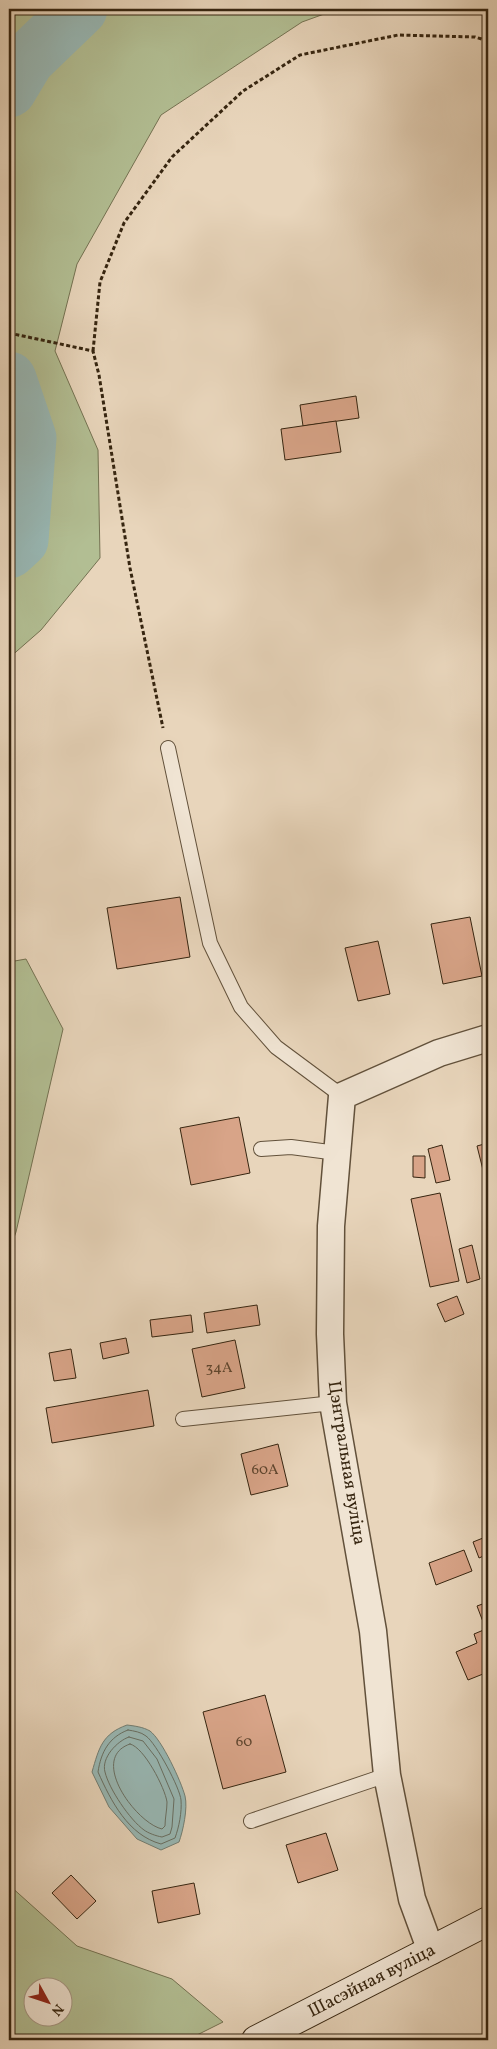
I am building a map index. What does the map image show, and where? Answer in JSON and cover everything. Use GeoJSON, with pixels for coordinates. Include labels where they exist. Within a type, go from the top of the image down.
{"type":"FeatureCollection","features":[{"type":"Feature","properties":{"kind":"street"},"geometry":{"type":"LineString","coordinates":[[342,1096],[439,1053],[488,1038]]}},
{"type":"Feature","properties":{"kind":"street","name":"Цэнтральная вуліца"},"geometry":{"type":"LineString","coordinates":[[342,1096],[331,1226],[330,1334],[333,1403],[373,1632],[387,1775],[412,1899],[431,1951]]}},
{"type":"Feature","properties":{"kind":"street","name":"Шасэйная вуліца"},"geometry":{"type":"LineString","coordinates":[[256,2040],[488,1921]]}},
{"type":"Feature","properties":{"kind":"lane"},"geometry":{"type":"LineString","coordinates":[[168,748],[210,943],[241,1007],[276,1047],[342,1096]]}},
{"type":"Feature","properties":{"kind":"lane"},"geometry":{"type":"LineString","coordinates":[[261,1149],[291,1147],[337,1153]]}},
{"type":"Feature","properties":{"kind":"lane"},"geometry":{"type":"LineString","coordinates":[[183,1419],[333,1403]]}},
{"type":"Feature","properties":{"kind":"lane"},"geometry":{"type":"LineString","coordinates":[[251,1820],[387,1775]]}},
{"type":"Feature","properties":{"kind":"path"},"geometry":{"type":"LineString","coordinates":[[168,748],[130,568],[99,375],[93,351],[100,282],[124,223],[172,157],[243,91],[300,55],[398,35],[475,37],[488,41]]}},
{"type":"Feature","properties":{"kind":"path"},"geometry":{"type":"LineString","coordinates":[[9,333],[93,351]]}},
{"type":"Feature","properties":{"kind":"green space"},"geometry":{"type":"Polygon","coordinates":[[[9,9],[338,9],[302,22],[161,115],[77,264],[55,351],[98,450],[100,558],[41,630],[9,658],[9,9]]]}},
{"type":"Feature","properties":{"kind":"green space"},"geometry":{"type":"Polygon","coordinates":[[[26,959],[63,1029],[16,1232],[9,1251],[9,962],[26,959]]]}},
{"type":"Feature","properties":{"kind":"green space"},"geometry":{"type":"Polygon","coordinates":[[[9,1885],[77,1946],[172,1979],[223,2022],[187,2040],[9,2040],[9,1885]]]}},
{"type":"Feature","properties":{"kind":"water"},"geometry":{"type":"Polygon","coordinates":[[[127,1725],[145,1729],[155,1736],[180,1781],[185,1796],[185,1813],[179,1842],[161,1850],[137,1839],[109,1807],[92,1772],[100,1749],[107,1737],[127,1725]]]}},
{"type":"Feature","properties":{"kind":"building"},"geometry":{"type":"Polygon","coordinates":[[[356,396],[359,418],[303,426],[300,405],[356,396]]]}},
{"type":"Feature","properties":{"kind":"building"},"geometry":{"type":"Polygon","coordinates":[[[336,421],[341,452],[285,460],[281,429],[336,421]]]}},
{"type":"Feature","properties":{"kind":"building"},"geometry":{"type":"Polygon","coordinates":[[[180,897],[190,957],[117,969],[107,908],[180,897]]]}},
{"type":"Feature","properties":{"kind":"building"},"geometry":{"type":"Polygon","coordinates":[[[470,917],[482,976],[443,984],[431,924],[470,917]]]}},
{"type":"Feature","properties":{"kind":"building"},"geometry":{"type":"Polygon","coordinates":[[[378,941],[390,994],[358,1001],[345,948],[378,941]]]}},
{"type":"Feature","properties":{"kind":"building"},"geometry":{"type":"Polygon","coordinates":[[[239,1117],[250,1173],[191,1185],[180,1128],[239,1117]]]}},
{"type":"Feature","properties":{"kind":"building"},"geometry":{"type":"Polygon","coordinates":[[[488,1143],[488,1190],[477,1146],[488,1143]]]}},
{"type":"Feature","properties":{"kind":"building"},"geometry":{"type":"Polygon","coordinates":[[[442,1145],[450,1180],[436,1183],[428,1149],[442,1145]]]}},
{"type":"Feature","properties":{"kind":"building"},"geometry":{"type":"Polygon","coordinates":[[[413,1156],[425,1156],[425,1178],[413,1177],[413,1156]]]}},
{"type":"Feature","properties":{"kind":"building"},"geometry":{"type":"Polygon","coordinates":[[[440,1193],[459,1281],[430,1287],[411,1199],[440,1193]]]}},
{"type":"Feature","properties":{"kind":"building"},"geometry":{"type":"Polygon","coordinates":[[[472,1245],[480,1279],[467,1283],[459,1249],[472,1245]]]}},
{"type":"Feature","properties":{"kind":"building"},"geometry":{"type":"Polygon","coordinates":[[[457,1296],[464,1314],[445,1322],[437,1304],[457,1296]]]}},
{"type":"Feature","properties":{"kind":"building"},"geometry":{"type":"Polygon","coordinates":[[[257,1305],[260,1325],[207,1333],[204,1313],[257,1305]]]}},
{"type":"Feature","properties":{"kind":"building"},"geometry":{"type":"Polygon","coordinates":[[[191,1315],[193,1332],[152,1337],[150,1320],[191,1315]]]}},
{"type":"Feature","properties":{"kind":"building"},"geometry":{"type":"Polygon","coordinates":[[[126,1338],[129,1353],[103,1359],[100,1343],[126,1338]]]}},
{"type":"Feature","properties":{"kind":"building"},"geometry":{"type":"Polygon","coordinates":[[[235,1340],[245,1388],[202,1397],[192,1349],[235,1340]]]}},
{"type":"Feature","properties":{"kind":"building"},"geometry":{"type":"Polygon","coordinates":[[[71,1349],[76,1378],[54,1381],[49,1353],[71,1349]]]}},
{"type":"Feature","properties":{"kind":"building"},"geometry":{"type":"Polygon","coordinates":[[[148,1390],[154,1426],[52,1443],[46,1408],[148,1390]]]}},
{"type":"Feature","properties":{"kind":"building"},"geometry":{"type":"Polygon","coordinates":[[[278,1444],[288,1486],[251,1495],[241,1454],[278,1444]]]}},
{"type":"Feature","properties":{"kind":"building"},"geometry":{"type":"Polygon","coordinates":[[[488,1536],[488,1554],[479,1558],[473,1542],[488,1536]]]}},
{"type":"Feature","properties":{"kind":"building"},"geometry":{"type":"Polygon","coordinates":[[[464,1550],[472,1571],[436,1585],[429,1563],[464,1550]]]}},
{"type":"Feature","properties":{"kind":"building"},"geometry":{"type":"Polygon","coordinates":[[[488,1602],[488,1635],[477,1606],[488,1602]]]}},
{"type":"Feature","properties":{"kind":"building"},"geometry":{"type":"Polygon","coordinates":[[[486,1629],[488,1635],[488,1672],[468,1680],[456,1652],[477,1643],[474,1634],[486,1629]]]}},
{"type":"Feature","properties":{"kind":"building"},"geometry":{"type":"Polygon","coordinates":[[[265,1695],[286,1772],[223,1789],[203,1712],[265,1695]]]}},
{"type":"Feature","properties":{"kind":"building"},"geometry":{"type":"Polygon","coordinates":[[[326,1833],[338,1870],[298,1883],[286,1845],[326,1833]]]}},
{"type":"Feature","properties":{"kind":"building"},"geometry":{"type":"Polygon","coordinates":[[[71,1875],[96,1901],[77,1919],[52,1893],[71,1875]]]}},
{"type":"Feature","properties":{"kind":"building"},"geometry":{"type":"Polygon","coordinates":[[[194,1883],[200,1914],[158,1923],[152,1891],[194,1883]]]}},
{"type":"Feature","properties":{"kind":"waterway"},"geometry":{"type":"LineString","coordinates":[[9,90],[27,60],[80,9]]}},
{"type":"Feature","properties":{"kind":"waterway"},"geometry":{"type":"LineString","coordinates":[[9,379],[29,438],[21,540],[9,551]]}}]}
